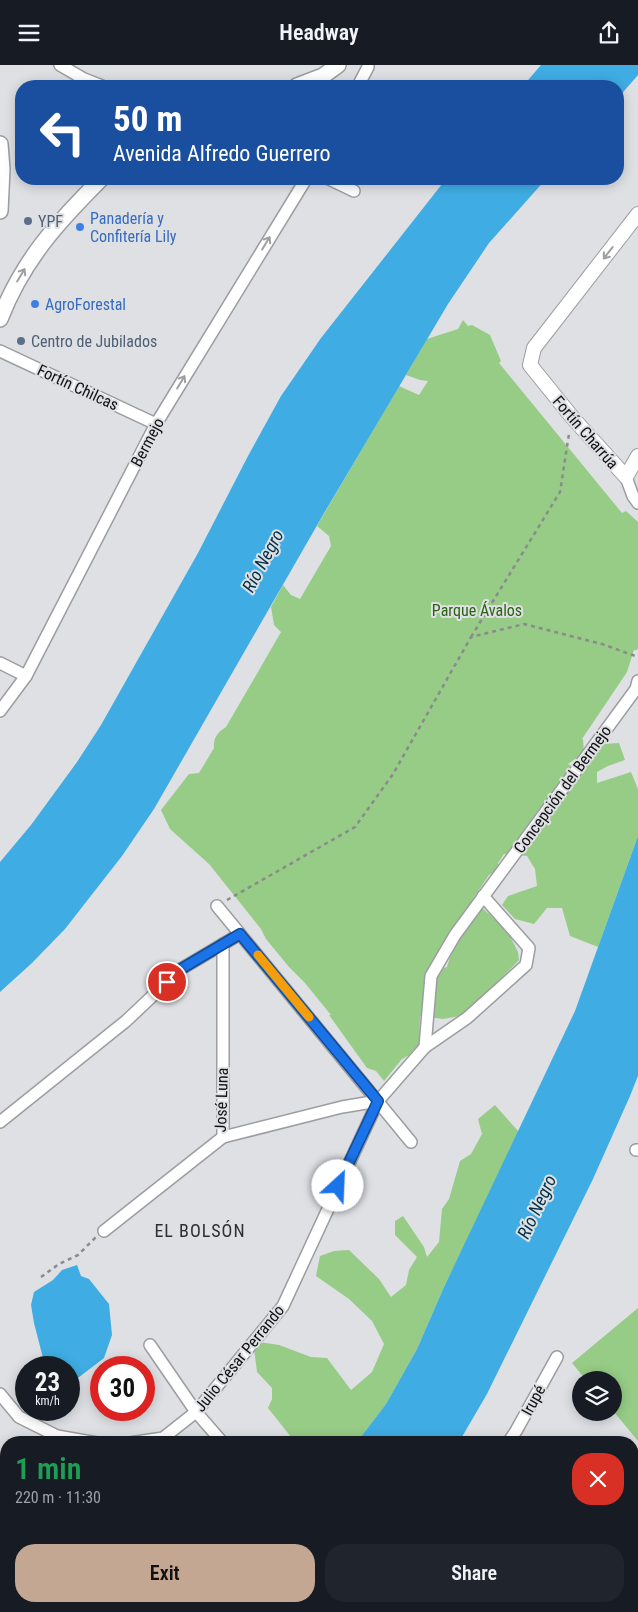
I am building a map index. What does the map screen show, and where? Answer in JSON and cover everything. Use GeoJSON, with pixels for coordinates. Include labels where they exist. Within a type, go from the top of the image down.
{"type":"FeatureCollection","features":[{"type":"Feature","properties":{"kind":"main road"},"geometry":{"type":"LineString","coordinates":[[313,80],[323,76],[338,65]]}},
{"type":"Feature","properties":{"kind":"main road"},"geometry":{"type":"LineString","coordinates":[[0,144],[2,169],[0,211]]}},
{"type":"Feature","properties":{"kind":"main road"},"geometry":{"type":"LineString","coordinates":[[0,319],[18,280],[40,246],[76,203],[95,185]]}},
{"type":"Feature","properties":{"kind":"street"},"geometry":{"type":"LineString","coordinates":[[60,65],[87,80]]}},
{"type":"Feature","properties":{"kind":"street"},"geometry":{"type":"LineString","coordinates":[[361,80],[369,66]]}},
{"type":"Feature","properties":{"kind":"street","name":"Bermejo"},"geometry":{"type":"LineString","coordinates":[[0,711],[26,676],[156,423],[302,185]]}},
{"type":"Feature","properties":{"kind":"street"},"geometry":{"type":"LineString","coordinates":[[342,185],[354,191]]}},
{"type":"Feature","properties":{"kind":"street","name":"Fortín Charrúa"},"geometry":{"type":"LineString","coordinates":[[638,214],[534,348],[530,365],[572,417],[626,477],[633,497],[638,503]]}},
{"type":"Feature","properties":{"kind":"street","name":"Fortín Chilcas"},"geometry":{"type":"LineString","coordinates":[[0,351],[156,423]]}},
{"type":"Feature","properties":{"kind":"street"},"geometry":{"type":"LineString","coordinates":[[626,477],[638,456]]}},
{"type":"Feature","properties":{"kind":"street"},"geometry":{"type":"LineString","coordinates":[[0,663],[26,676]]}},
{"type":"Feature","properties":{"kind":"street","name":"Concepción del Bermejo"},"geometry":{"type":"LineString","coordinates":[[425,1047],[431,977],[455,935],[636,689],[638,681]]}},
{"type":"Feature","properties":{"kind":"street"},"geometry":{"type":"LineString","coordinates":[[223,1137],[342,1107],[378,1101],[425,1047],[467,1018],[526,965],[529,948],[483,896]]}},
{"type":"Feature","properties":{"kind":"street"},"geometry":{"type":"LineString","coordinates":[[217,906],[410,1142]]}},
{"type":"Feature","properties":{"kind":"street"},"geometry":{"type":"LineString","coordinates":[[0,1123],[126,1021],[181,969],[240,934]]}},
{"type":"Feature","properties":{"kind":"street","name":"José Luna"},"geometry":{"type":"LineString","coordinates":[[104,1231],[223,1137],[223,944]]}},
{"type":"Feature","properties":{"kind":"street","name":"Julio César Perrando"},"geometry":{"type":"LineString","coordinates":[[166,1436],[196,1412],[283,1306],[378,1101]]}},
{"type":"Feature","properties":{"kind":"street"},"geometry":{"type":"LineString","coordinates":[[150,1345],[196,1412],[217,1436]]}},
{"type":"Feature","properties":{"kind":"street","name":"Irupé"},"geometry":{"type":"LineString","coordinates":[[513,1436],[557,1357]]}},
{"type":"Feature","properties":{"kind":"street"},"geometry":{"type":"LineString","coordinates":[[0,1393],[19,1417],[57,1436]]}},
{"type":"Feature","properties":{"kind":"path"},"geometry":{"type":"LineString","coordinates":[[217,906],[355,827],[393,774],[471,637],[560,492],[572,417]]}},
{"type":"Feature","properties":{"kind":"path"},"geometry":{"type":"LineString","coordinates":[[471,637],[524,624],[602,644],[638,657]]}},
{"type":"Feature","properties":{"kind":"path"},"geometry":{"type":"LineString","coordinates":[[41,1277],[78,1255],[104,1231]]}},
{"type":"Feature","properties":{"kind":"green space","name":"Parque Ávalos"},"geometry":{"type":"Polygon","coordinates":[[[463,320],[468,326],[472,325],[490,335],[501,361],[499,363],[622,513],[626,511],[638,522],[638,648],[634,650],[627,672],[582,739],[584,753],[568,764],[575,768],[600,744],[619,743],[625,760],[597,772],[597,783],[631,772],[638,789],[638,836],[598,947],[570,936],[562,908],[547,908],[534,924],[515,919],[502,905],[508,896],[537,886],[535,869],[527,856],[504,854],[498,863],[498,870],[489,875],[436,954],[428,972],[447,967],[453,947],[465,923],[482,908],[506,928],[518,952],[519,960],[466,1015],[443,1019],[420,1016],[419,1044],[409,1055],[402,1059],[384,1081],[376,1071],[367,1068],[329,1015],[331,1015],[266,939],[261,929],[209,864],[170,829],[161,810],[189,774],[199,773],[214,748],[214,741],[226,727],[281,632],[274,625],[271,607],[283,585],[291,595],[300,599],[331,546],[329,536],[317,526],[399,386],[419,395],[428,381],[406,375],[427,339],[458,329],[463,320]]]}},
{"type":"Feature","properties":{"kind":"green space"},"geometry":{"type":"Polygon","coordinates":[[[495,1105],[519,1132],[444,1287],[417,1349],[386,1404],[362,1436],[290,1436],[268,1408],[272,1399],[272,1388],[257,1372],[253,1341],[279,1345],[311,1357],[327,1358],[351,1390],[372,1372],[384,1344],[372,1321],[349,1299],[316,1276],[320,1256],[334,1251],[349,1250],[379,1279],[391,1297],[406,1285],[409,1270],[417,1257],[395,1235],[395,1221],[403,1216],[424,1247],[427,1257],[439,1242],[442,1209],[449,1199],[460,1161],[471,1154],[482,1134],[478,1119],[495,1105]]]}},
{"type":"Feature","properties":{"kind":"green space"},"geometry":{"type":"Polygon","coordinates":[[[638,1308],[638,1436],[634,1436],[621,1421],[622,1371],[579,1371],[572,1363],[638,1308]]]}},
{"type":"Feature","properties":{"kind":"water"},"geometry":{"type":"Polygon","coordinates":[[[541,65],[638,65],[638,75],[624,91],[624,80],[528,80],[541,65]]]}},
{"type":"Feature","properties":{"kind":"water","name":"Río Negro"},"geometry":{"type":"Polygon","coordinates":[[[441,185],[541,185],[489,243],[448,304],[323,515],[154,809],[122,856],[65,929],[0,992],[0,862],[31,825],[77,762],[101,725],[198,553],[281,396],[321,338],[441,185]]]}},
{"type":"Feature","properties":{"kind":"water","name":"Río Negro"},"geometry":{"type":"Polygon","coordinates":[[[638,836],[638,1076],[593,1179],[487,1394],[462,1436],[362,1436],[386,1404],[417,1349],[444,1287],[575,1011],[638,836]]]}},
{"type":"Feature","properties":{"kind":"water"},"geometry":{"type":"Polygon","coordinates":[[[77,1265],[81,1276],[89,1279],[109,1304],[112,1335],[105,1356],[90,1356],[90,1369],[80,1376],[80,1356],[42,1356],[34,1323],[31,1305],[34,1292],[53,1280],[62,1270],[77,1265]]]}},
{"type":"Feature","properties":{"kind":"slow traffic"},"geometry":{"type":"LineString","coordinates":[[258,955],[309,1017]]}},
{"type":"Feature","properties":{"kind":"place","name":"YPF"},"geometry":{"type":"Point","coordinates":[28,221]}},
{"type":"Feature","properties":{"kind":"place","name":"Panadería y Confitería Lily"},"geometry":{"type":"Point","coordinates":[80,227]}},
{"type":"Feature","properties":{"kind":"place","name":"AgroForestal"},"geometry":{"type":"Point","coordinates":[35,304]}},
{"type":"Feature","properties":{"kind":"place","name":"Centro de Jubilados"},"geometry":{"type":"Point","coordinates":[21,341]}},
{"type":"Feature","properties":{"kind":"district","name":"EL BOLSÓN"},"geometry":{"type":"Point","coordinates":[200,1231]}},
{"type":"Feature","properties":{"kind":"route"},"geometry":{"type":"LineString","coordinates":[[167,982],[181,969],[240,934],[378,1101],[338,1186]]}}]}
